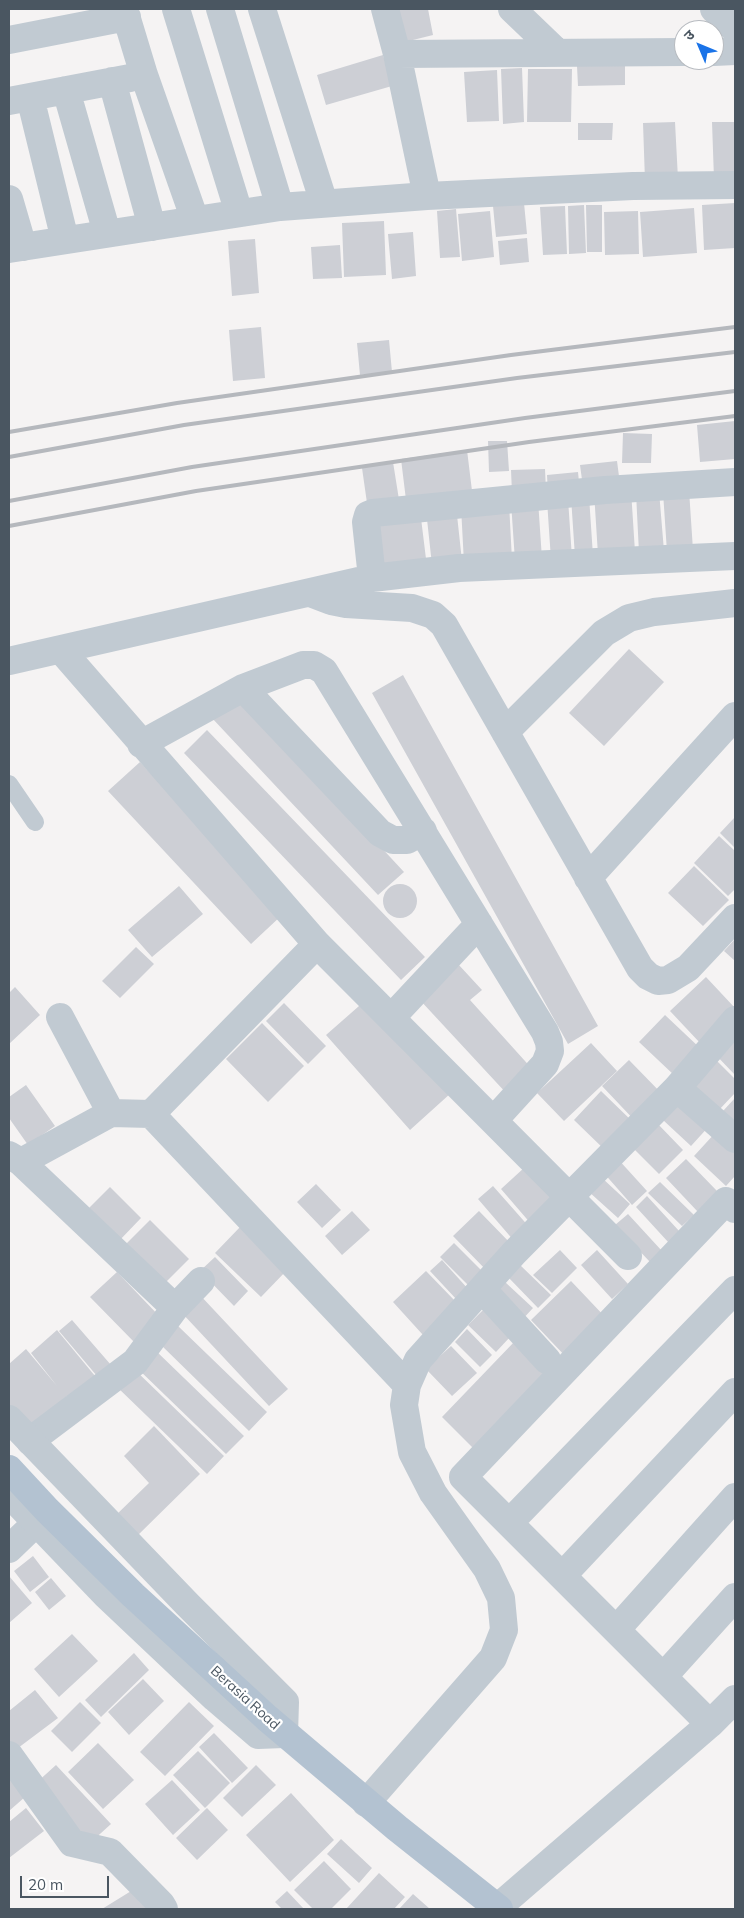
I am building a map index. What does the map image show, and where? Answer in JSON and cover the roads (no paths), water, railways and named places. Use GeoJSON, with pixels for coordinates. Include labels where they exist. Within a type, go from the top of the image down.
{"type":"FeatureCollection","features":[{"type":"Feature","properties":{"kind":"main road","name":"Berasia Road"},"geometry":{"type":"LineString","coordinates":[[9,1469],[47,1510],[134,1595],[276,1726],[366,1803],[498,1909]]}},
{"type":"Feature","properties":{"kind":"street"},"geometry":{"type":"LineString","coordinates":[[176,9],[239,213]]}},
{"type":"Feature","properties":{"kind":"street"},"geometry":{"type":"LineString","coordinates":[[220,9],[280,207]]}},
{"type":"Feature","properties":{"kind":"street"},"geometry":{"type":"LineString","coordinates":[[262,9],[324,203]]}},
{"type":"Feature","properties":{"kind":"street"},"geometry":{"type":"LineString","coordinates":[[385,9],[397,54],[427,196]]}},
{"type":"Feature","properties":{"kind":"street"},"geometry":{"type":"LineString","coordinates":[[512,9],[558,53]]}},
{"type":"Feature","properties":{"kind":"street"},"geometry":{"type":"LineString","coordinates":[[714,9],[735,29]]}},
{"type":"Feature","properties":{"kind":"street"},"geometry":{"type":"LineString","coordinates":[[9,40],[125,13],[144,75],[195,220]]}},
{"type":"Feature","properties":{"kind":"street"},"geometry":{"type":"LineString","coordinates":[[397,54],[674,52]]}},
{"type":"Feature","properties":{"kind":"street"},"geometry":{"type":"LineString","coordinates":[[65,240],[19,99],[144,75]]}},
{"type":"Feature","properties":{"kind":"street"},"geometry":{"type":"LineString","coordinates":[[112,81],[152,226]]}},
{"type":"Feature","properties":{"kind":"street"},"geometry":{"type":"LineString","coordinates":[[66,90],[107,233]]}},
{"type":"Feature","properties":{"kind":"street"},"geometry":{"type":"LineString","coordinates":[[9,199],[16,248],[280,207],[324,203],[633,186],[735,185]]}},
{"type":"Feature","properties":{"kind":"street"},"geometry":{"type":"LineString","coordinates":[[372,578],[366,522],[368,515],[373,513],[606,490],[735,482]]}},
{"type":"Feature","properties":{"kind":"street"},"geometry":{"type":"LineString","coordinates":[[9,661],[372,578],[459,568],[735,556]]}},
{"type":"Feature","properties":{"kind":"street"},"geometry":{"type":"LineString","coordinates":[[310,593],[330,601],[346,604],[412,608],[433,616],[444,625],[640,968],[648,976],[658,981],[668,980],[688,968],[735,918]]}},
{"type":"Feature","properties":{"kind":"street"},"geometry":{"type":"LineString","coordinates":[[505,732],[604,633],[629,618],[654,612],[735,603]]}},
{"type":"Feature","properties":{"kind":"street"},"geometry":{"type":"LineString","coordinates":[[60,650],[317,944],[628,1256]]}},
{"type":"Feature","properties":{"kind":"street"},"geometry":{"type":"LineString","coordinates":[[141,744],[242,688],[303,665],[314,665],[324,671],[545,1032],[550,1051],[544,1064],[494,1120]]}},
{"type":"Feature","properties":{"kind":"street"},"geometry":{"type":"LineString","coordinates":[[242,688],[380,833],[393,840],[407,840],[423,831]]}},
{"type":"Feature","properties":{"kind":"street"},"geometry":{"type":"LineString","coordinates":[[588,878],[735,716]]}},
{"type":"Feature","properties":{"kind":"street"},"geometry":{"type":"LineString","coordinates":[[391,1018],[479,924]]}},
{"type":"Feature","properties":{"kind":"street"},"geometry":{"type":"LineString","coordinates":[[151,1114],[317,944]]}},
{"type":"Feature","properties":{"kind":"street"},"geometry":{"type":"LineString","coordinates":[[60,1017],[111,1113]]}},
{"type":"Feature","properties":{"kind":"street"},"geometry":{"type":"LineString","coordinates":[[366,1803],[493,1658],[504,1630],[501,1598],[487,1569],[433,1493],[412,1452],[404,1405],[407,1385],[418,1360],[482,1289],[677,1088],[735,1020]]}},
{"type":"Feature","properties":{"kind":"street"},"geometry":{"type":"LineString","coordinates":[[677,1088],[735,1139]]}},
{"type":"Feature","properties":{"kind":"street"},"geometry":{"type":"LineString","coordinates":[[175,1308],[15,1158],[111,1113],[151,1114],[407,1385]]}},
{"type":"Feature","properties":{"kind":"street"},"geometry":{"type":"LineString","coordinates":[[710,1724],[463,1477],[732,1200]]}},
{"type":"Feature","properties":{"kind":"street"},"geometry":{"type":"LineString","coordinates":[[30,1441],[135,1362],[175,1308],[201,1281]]}},
{"type":"Feature","properties":{"kind":"street"},"geometry":{"type":"LineString","coordinates":[[482,1289],[547,1360]]}},
{"type":"Feature","properties":{"kind":"street"},"geometry":{"type":"LineString","coordinates":[[509,1522],[735,1290]]}},
{"type":"Feature","properties":{"kind":"street"},"geometry":{"type":"LineString","coordinates":[[562,1576],[735,1392]]}},
{"type":"Feature","properties":{"kind":"street"},"geometry":{"type":"LineString","coordinates":[[9,1419],[187,1604],[285,1702],[276,1726],[258,1735],[215,1698],[106,1595],[9,1494]]}},
{"type":"Feature","properties":{"kind":"street"},"geometry":{"type":"LineString","coordinates":[[616,1630],[735,1497]]}},
{"type":"Feature","properties":{"kind":"street"},"geometry":{"type":"LineString","coordinates":[[9,1549],[36,1523]]}},
{"type":"Feature","properties":{"kind":"street"},"geometry":{"type":"LineString","coordinates":[[663,1677],[735,1597]]}},
{"type":"Feature","properties":{"kind":"street"},"geometry":{"type":"LineString","coordinates":[[498,1909],[710,1724],[735,1699]]}},
{"type":"Feature","properties":{"kind":"street"},"geometry":{"type":"LineString","coordinates":[[9,1755],[72,1843],[110,1852],[162,1904],[164,1909]]}},
{"type":"Feature","properties":{"kind":"lane"},"geometry":{"type":"LineString","coordinates":[[9,784],[35,822]]}},
{"type":"Feature","properties":{"kind":"railway"},"geometry":{"type":"LineString","coordinates":[[9,432],[177,403],[511,355],[735,327]]}},
{"type":"Feature","properties":{"kind":"railway"},"geometry":{"type":"LineString","coordinates":[[9,457],[184,425],[517,378],[735,352]]}},
{"type":"Feature","properties":{"kind":"railway"},"geometry":{"type":"LineString","coordinates":[[9,501],[192,467],[525,418],[735,391]]}},
{"type":"Feature","properties":{"kind":"railway"},"geometry":{"type":"LineString","coordinates":[[9,526],[196,491],[529,442],[735,416]]}}]}
